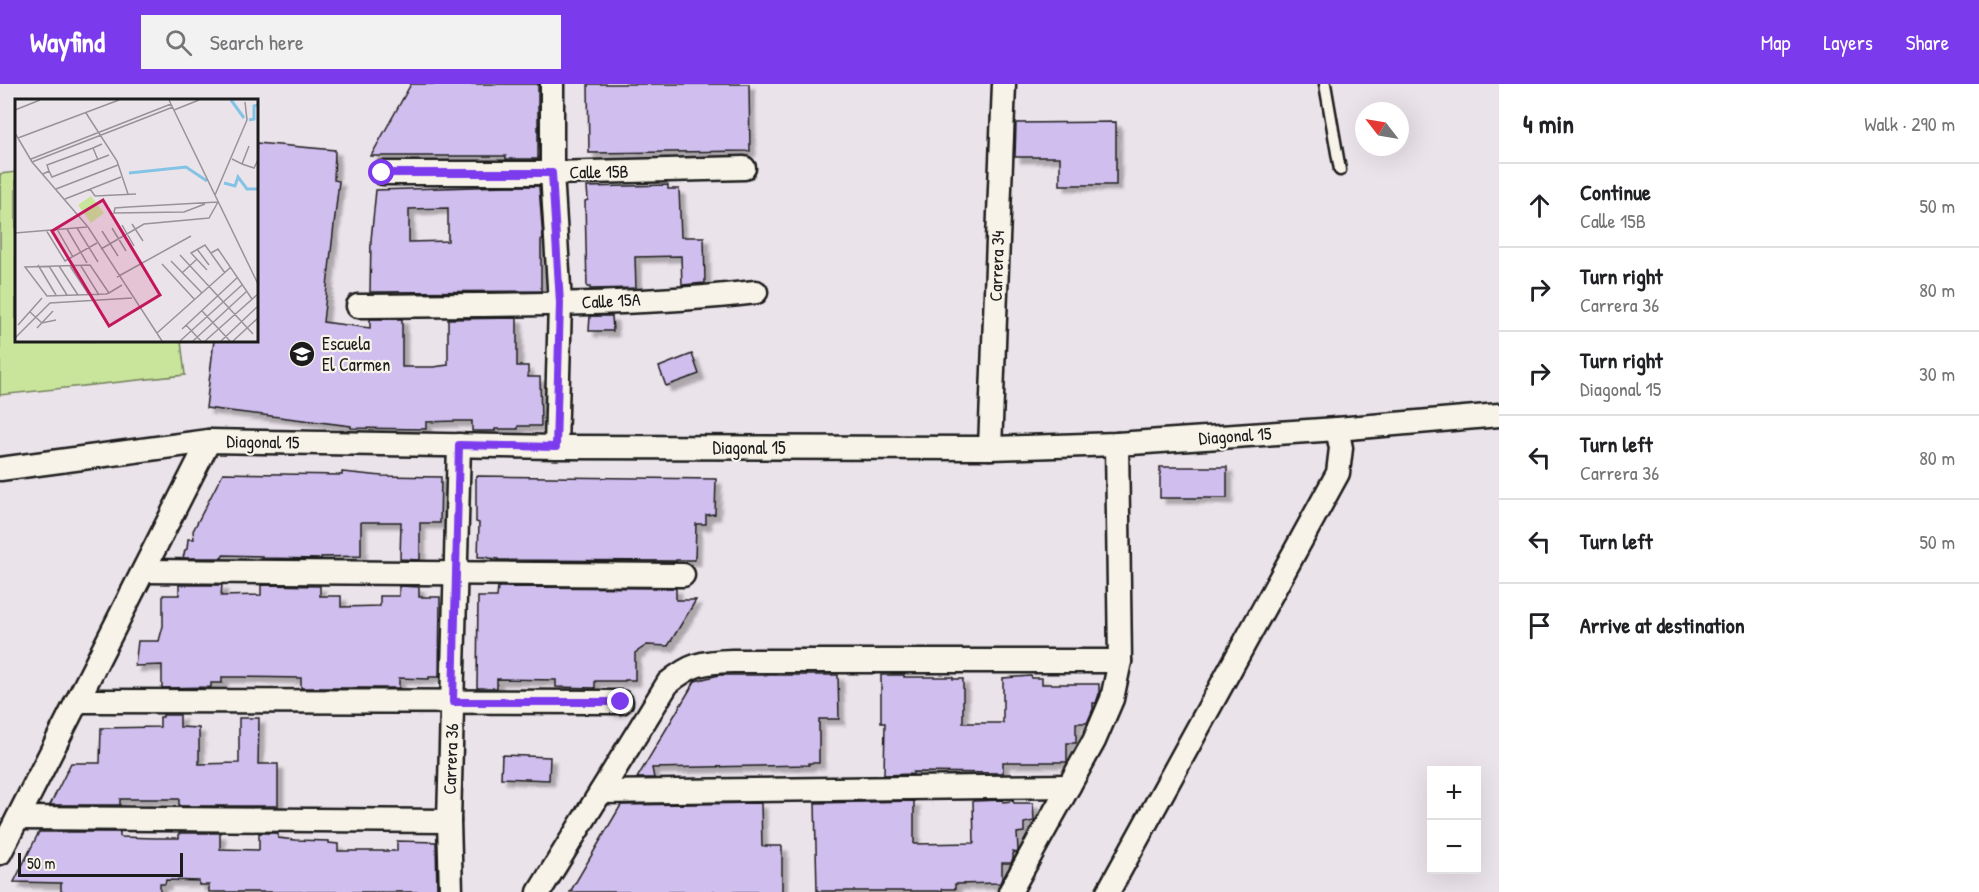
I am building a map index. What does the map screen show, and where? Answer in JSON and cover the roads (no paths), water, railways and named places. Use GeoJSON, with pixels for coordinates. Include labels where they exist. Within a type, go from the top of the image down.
{"type":"FeatureCollection","features":[{"type":"Feature","properties":{"kind":"street"},"geometry":{"type":"LineString","coordinates":[[552,84],[552,173],[560,303],[556,447]]}},
{"type":"Feature","properties":{"kind":"street","name":"Carrera 34"},"geometry":{"type":"LineString","coordinates":[[990,448],[1004,84]]}},
{"type":"Feature","properties":{"kind":"street","name":"Calle 15B"},"geometry":{"type":"LineString","coordinates":[[382,173],[552,173],[744,168]]}},
{"type":"Feature","properties":{"kind":"street","name":"Calle 15A"},"geometry":{"type":"LineString","coordinates":[[358,306],[560,303],[717,296],[756,292]]}},
{"type":"Feature","properties":{"kind":"street","name":"Diagonal 15"},"geometry":{"type":"LineString","coordinates":[[0,469],[209,441],[556,447],[990,448],[1117,444],[1499,415]]}},
{"type":"Feature","properties":{"kind":"street"},"geometry":{"type":"LineString","coordinates":[[1108,892],[1338,473],[1341,448],[1337,429]]}},
{"type":"Feature","properties":{"kind":"street"},"geometry":{"type":"LineString","coordinates":[[0,853],[209,441]]}},
{"type":"Feature","properties":{"kind":"street"},"geometry":{"type":"LineString","coordinates":[[1010,892],[1094,741],[1112,699],[1120,661],[1117,444]]}},
{"type":"Feature","properties":{"kind":"street","name":"Carrera 36"},"geometry":{"type":"LineString","coordinates":[[452,892],[450,821],[459,445]]}},
{"type":"Feature","properties":{"kind":"street"},"geometry":{"type":"LineString","coordinates":[[144,571],[683,575]]}},
{"type":"Feature","properties":{"kind":"street"},"geometry":{"type":"LineString","coordinates":[[539,892],[668,682],[685,668],[708,662],[1120,661]]}},
{"type":"Feature","properties":{"kind":"street"},"geometry":{"type":"LineString","coordinates":[[78,701],[621,702]]}},
{"type":"Feature","properties":{"kind":"street"},"geometry":{"type":"LineString","coordinates":[[600,792],[1069,786]]}},
{"type":"Feature","properties":{"kind":"street"},"geometry":{"type":"LineString","coordinates":[[18,818],[450,821]]}},
{"type":"Feature","properties":{"kind":"lane"},"geometry":{"type":"LineString","coordinates":[[1325,84],[1341,170]]}},
{"type":"Feature","properties":{"kind":"place","name":"Escuela El Carmen"},"geometry":{"type":"Point","coordinates":[302,354]}}]}
